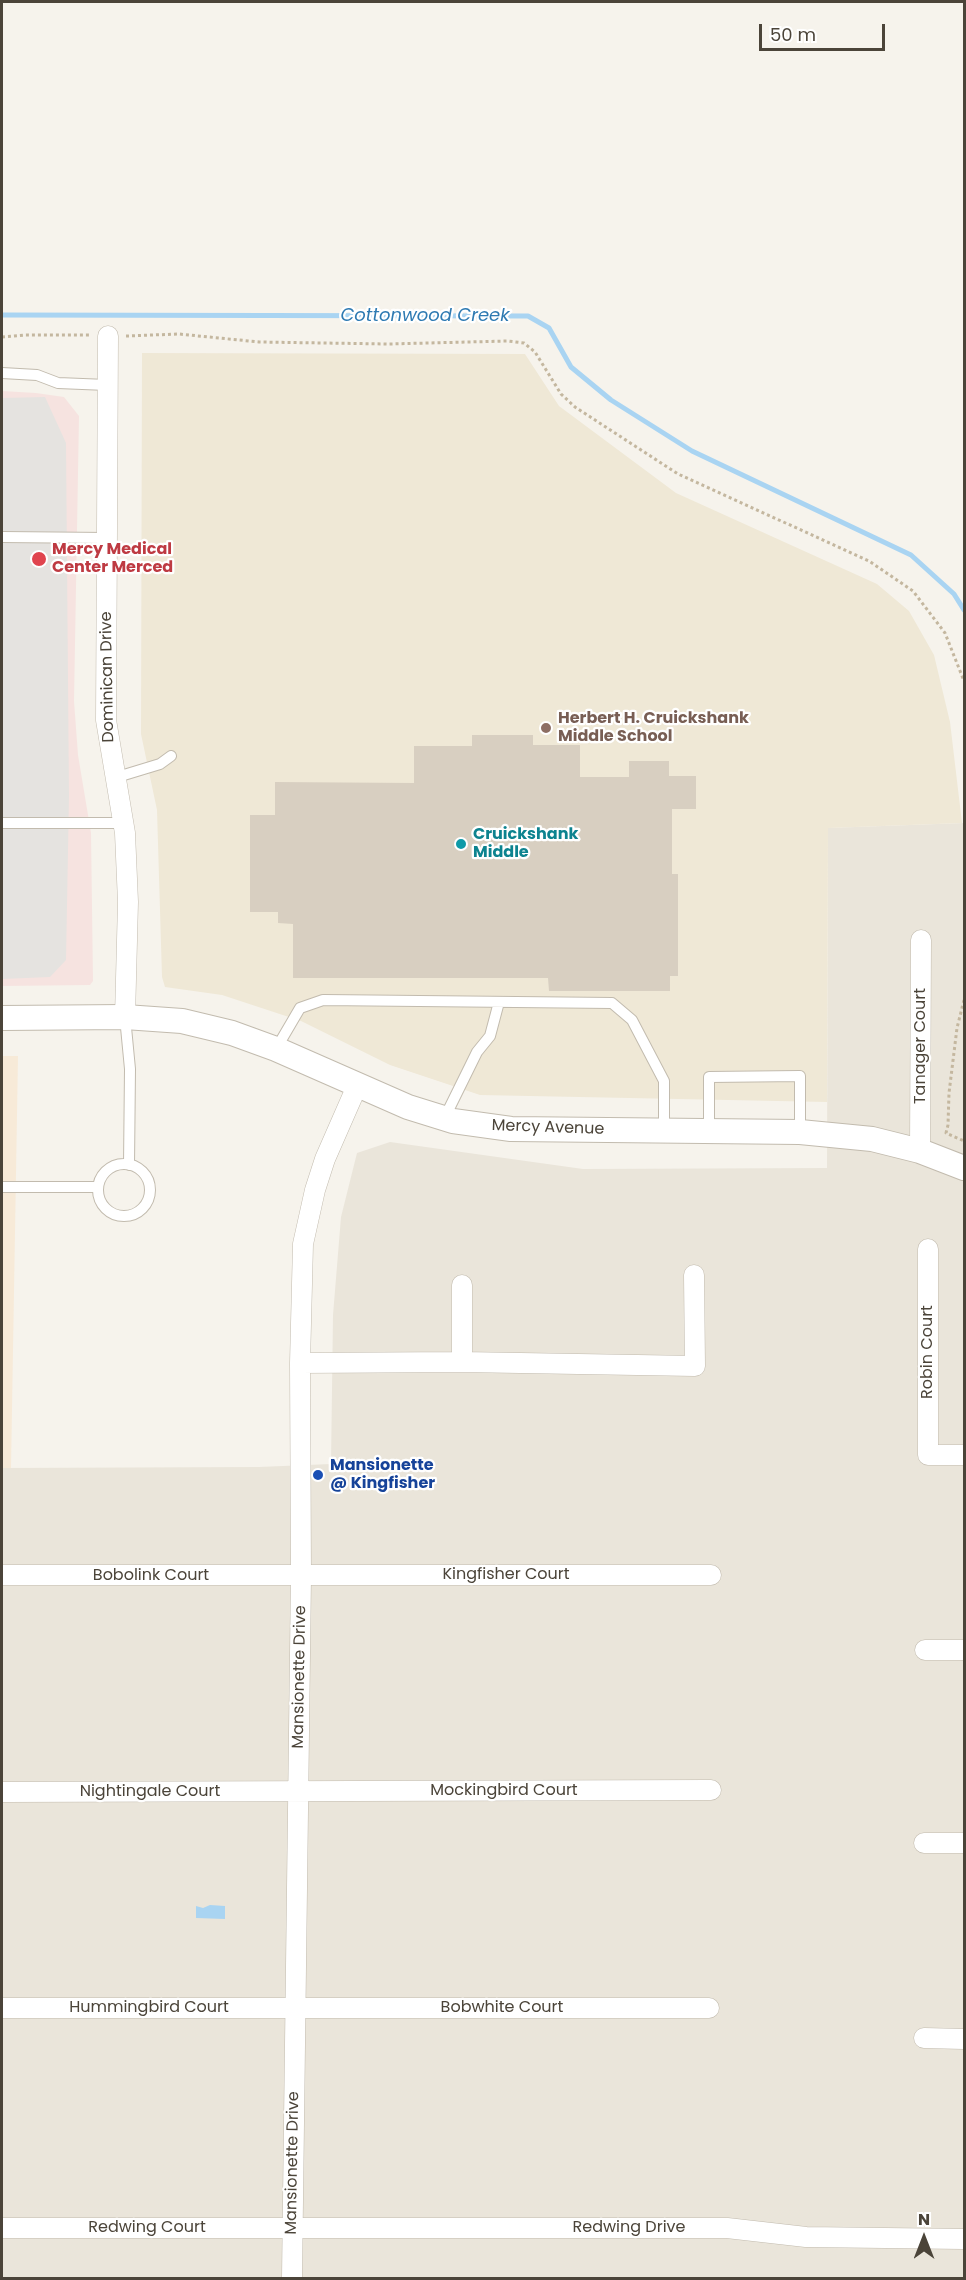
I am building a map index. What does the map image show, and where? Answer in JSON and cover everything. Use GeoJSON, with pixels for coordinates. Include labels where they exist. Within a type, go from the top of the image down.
{"type":"FeatureCollection","features":[{"type":"Feature","properties":{"kind":"street","name":"Dominican Drive"},"geometry":{"type":"LineString","coordinates":[[108,336],[106,720],[123,823],[128,902],[125,1017]]}},
{"type":"Feature","properties":{"kind":"street","name":"Tanager Court"},"geometry":{"type":"LineString","coordinates":[[920,1152],[921,940]]}},
{"type":"Feature","properties":{"kind":"street","name":"Mercy Avenue"},"geometry":{"type":"LineString","coordinates":[[2,1018],[125,1017],[182,1021],[232,1033],[276,1049],[357,1086],[444,1119],[511,1129],[800,1132],[872,1139],[920,1152],[964,1168]]}},
{"type":"Feature","properties":{"kind":"street","name":"Mansionette Drive"},"geometry":{"type":"LineString","coordinates":[[292,2278],[303,1244],[325,1158],[357,1086]]}},
{"type":"Feature","properties":{"kind":"street","name":"Robin Court"},"geometry":{"type":"LineString","coordinates":[[928,1249],[928,1455],[964,1455]]}},
{"type":"Feature","properties":{"kind":"street"},"geometry":{"type":"LineString","coordinates":[[300,1363],[462,1362],[695,1366],[694,1275]]}},
{"type":"Feature","properties":{"kind":"street"},"geometry":{"type":"LineString","coordinates":[[462,1285],[462,1362]]}},
{"type":"Feature","properties":{"kind":"street","name":"Bobolink Court"},"geometry":{"type":"LineString","coordinates":[[2,1575],[301,1576]]}},
{"type":"Feature","properties":{"kind":"street","name":"Kingfisher Court"},"geometry":{"type":"LineString","coordinates":[[301,1576],[711,1575]]}},
{"type":"Feature","properties":{"kind":"street"},"geometry":{"type":"LineString","coordinates":[[925,1650],[964,1650]]}},
{"type":"Feature","properties":{"kind":"street","name":"Mockingbird Court"},"geometry":{"type":"LineString","coordinates":[[298,1792],[711,1790]]}},
{"type":"Feature","properties":{"kind":"street","name":"Nightingale Court"},"geometry":{"type":"LineString","coordinates":[[2,1792],[298,1792]]}},
{"type":"Feature","properties":{"kind":"street"},"geometry":{"type":"LineString","coordinates":[[924,1843],[964,1843]]}},
{"type":"Feature","properties":{"kind":"street","name":"Hummingbird Court"},"geometry":{"type":"LineString","coordinates":[[2,2008],[296,2008]]}},
{"type":"Feature","properties":{"kind":"street","name":"Bobwhite Court"},"geometry":{"type":"LineString","coordinates":[[296,2008],[709,2008]]}},
{"type":"Feature","properties":{"kind":"street"},"geometry":{"type":"LineString","coordinates":[[924,2038],[964,2039]]}},
{"type":"Feature","properties":{"kind":"street","name":"Redwing Court"},"geometry":{"type":"LineString","coordinates":[[2,2228],[292,2229]]}},
{"type":"Feature","properties":{"kind":"street","name":"Redwing Drive"},"geometry":{"type":"LineString","coordinates":[[292,2229],[727,2228],[806,2237],[964,2239]]}},
{"type":"Feature","properties":{"kind":"lane"},"geometry":{"type":"LineString","coordinates":[[2,373],[37,375],[58,383],[107,385]]}},
{"type":"Feature","properties":{"kind":"lane"},"geometry":{"type":"LineString","coordinates":[[2,537],[107,538]]}},
{"type":"Feature","properties":{"kind":"lane"},"geometry":{"type":"LineString","coordinates":[[114,778],[160,764],[171,756]]}},
{"type":"Feature","properties":{"kind":"lane"},"geometry":{"type":"LineString","coordinates":[[2,823],[123,823]]}},
{"type":"Feature","properties":{"kind":"lane"},"geometry":{"type":"LineString","coordinates":[[276,1049],[300,1008],[323,1000],[612,1003],[632,1020],[664,1081],[664,1130]]}},
{"type":"Feature","properties":{"kind":"lane"},"geometry":{"type":"LineString","coordinates":[[444,1119],[477,1052],[490,1036],[499,1002]]}},
{"type":"Feature","properties":{"kind":"lane"},"geometry":{"type":"LineString","coordinates":[[125,1017],[130,1069],[129,1165]]}},
{"type":"Feature","properties":{"kind":"lane"},"geometry":{"type":"LineString","coordinates":[[709,1131],[709,1077],[800,1076],[800,1132]]}},
{"type":"Feature","properties":{"kind":"lane"},"geometry":{"type":"LineString","coordinates":[[129,1165],[137,1167],[149,1181],[149,1198],[139,1212],[123,1217],[114,1215],[102,1204],[98,1187],[105,1172],[112,1167],[129,1165]]}},
{"type":"Feature","properties":{"kind":"lane"},"geometry":{"type":"LineString","coordinates":[[2,1187],[98,1187]]}},
{"type":"Feature","properties":{"kind":"path"},"geometry":{"type":"LineString","coordinates":[[2,337],[60,334],[108,336],[179,334],[259,342],[388,344],[508,341],[524,343],[535,352],[561,394],[575,407],[678,474],[869,561],[913,591],[945,633],[964,681]]}},
{"type":"Feature","properties":{"kind":"path"},"geometry":{"type":"LineString","coordinates":[[964,1000],[957,1028],[946,1133],[964,1141]]}},
{"type":"Feature","properties":{"kind":"shaded area","name":"Herbert H. Cruickshank Middle School"},"geometry":{"type":"Polygon","coordinates":[[[142,353],[525,354],[559,406],[676,493],[877,584],[909,611],[934,655],[950,722],[962,823],[828,828],[827,1102],[480,1095],[390,1065],[301,1021],[222,995],[165,987],[162,977],[157,810],[141,734],[142,353]]]}},
{"type":"Feature","properties":{"kind":"shaded area","name":"Mercy Medical Center Merced"},"geometry":{"type":"Polygon","coordinates":[[[2,391],[64,397],[79,416],[74,701],[78,755],[91,833],[93,981],[90,985],[2,986],[2,391]]]}},
{"type":"Feature","properties":{"kind":"shaded area","name":"Mercy Medical Center Merced"},"geometry":{"type":"Polygon","coordinates":[[[45,397],[66,443],[69,796],[66,960],[50,977],[2,979],[2,398],[45,397]]]}},
{"type":"Feature","properties":{"kind":"shaded area"},"geometry":{"type":"Polygon","coordinates":[[[964,823],[964,2278],[2,2278],[2,1468],[259,1467],[331,1464],[333,1315],[341,1217],[357,1153],[390,1142],[583,1169],[827,1168],[828,828],[964,823]]]}},
{"type":"Feature","properties":{"kind":"shaded area"},"geometry":{"type":"Polygon","coordinates":[[[2,1056],[18,1056],[11,1468],[2,1468],[2,1056]]]}},
{"type":"Feature","properties":{"kind":"water"},"geometry":{"type":"Polygon","coordinates":[[[210,1905],[225,1906],[225,1919],[196,1918],[196,1906],[203,1908],[210,1905]]]}},
{"type":"Feature","properties":{"kind":"building","name":"Cruickshank Middle"},"geometry":{"type":"Polygon","coordinates":[[[472,735],[533,735],[533,745],[580,745],[580,777],[629,777],[629,761],[669,761],[669,776],[696,776],[696,809],[672,809],[672,874],[678,874],[678,976],[670,976],[670,991],[549,991],[548,978],[293,978],[293,924],[278,923],[278,912],[250,912],[250,815],[275,815],[275,782],[414,783],[414,746],[472,746],[472,735]]]}},
{"type":"Feature","properties":{"kind":"waterway","name":"Cottonwood Creek"},"geometry":{"type":"LineString","coordinates":[[2,315],[528,316],[549,328],[571,367],[611,400],[692,451],[911,555],[954,594],[964,610]]}},
{"type":"Feature","properties":{"kind":"place","name":"Mercy Medical Center Merced"},"geometry":{"type":"Point","coordinates":[39,559]}},
{"type":"Feature","properties":{"kind":"place","name":"Herbert H. Cruickshank Middle School"},"geometry":{"type":"Point","coordinates":[546,728]}},
{"type":"Feature","properties":{"kind":"place","name":"Cruickshank Middle"},"geometry":{"type":"Point","coordinates":[461,844]}},
{"type":"Feature","properties":{"kind":"place","name":"Mansionette @ Kingfisher"},"geometry":{"type":"Point","coordinates":[318,1475]}}]}
